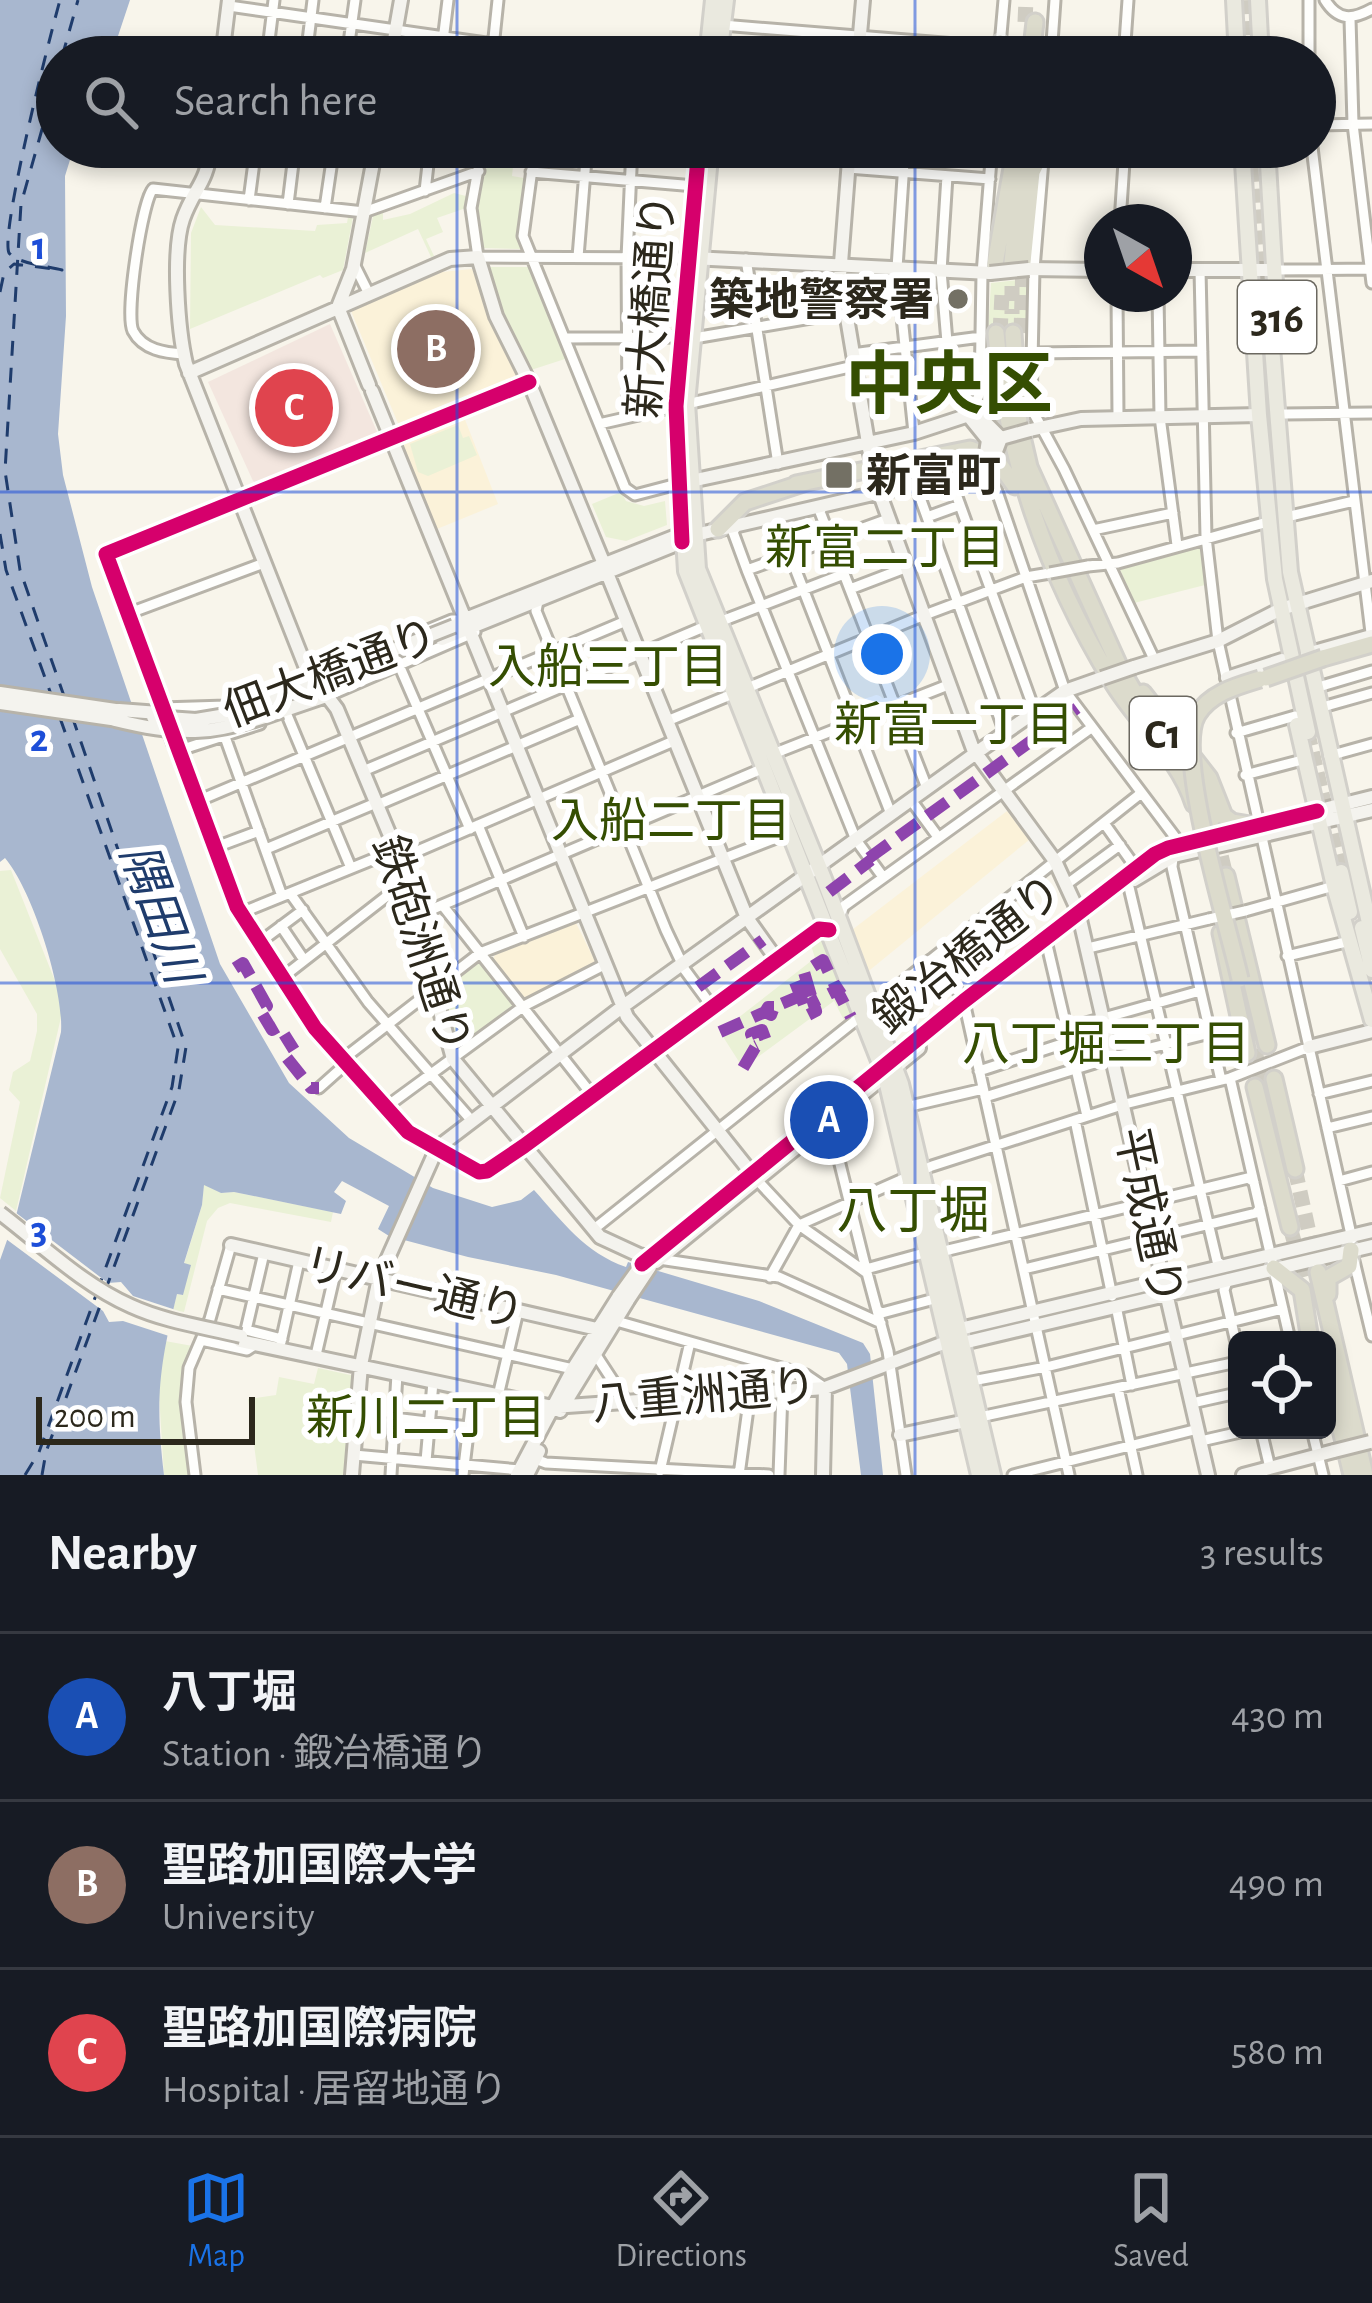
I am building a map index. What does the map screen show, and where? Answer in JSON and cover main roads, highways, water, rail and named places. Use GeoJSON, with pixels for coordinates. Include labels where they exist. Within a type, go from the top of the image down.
{"type":"FeatureCollection","features":[{"type":"Feature","properties":{"kind":"highway"},"geometry":{"type":"LineString","coordinates":[[1006,171],[1009,267],[1034,168]]}},
{"type":"Feature","properties":{"kind":"highway"},"geometry":{"type":"LineString","coordinates":[[1003,334],[999,364],[1005,391]]}},
{"type":"Feature","properties":{"kind":"highway"},"geometry":{"type":"LineString","coordinates":[[1003,334],[1005,391]]}},
{"type":"Feature","properties":{"kind":"highway","name":"C1"},"geometry":{"type":"LineString","coordinates":[[1003,334],[1030,427],[1023,466],[1113,665]]}},
{"type":"Feature","properties":{"kind":"highway","name":"C1"},"geometry":{"type":"LineString","coordinates":[[1005,391],[1036,526],[1113,665],[1196,778],[1205,821]]}},
{"type":"Feature","properties":{"kind":"highway"},"geometry":{"type":"LineString","coordinates":[[718,529],[745,502],[796,484],[988,440]]}},
{"type":"Feature","properties":{"kind":"highway"},"geometry":{"type":"LineString","coordinates":[[796,484],[977,450],[1004,467],[1036,526]]}},
{"type":"Feature","properties":{"kind":"highway"},"geometry":{"type":"LineString","coordinates":[[1023,466],[1113,665]]}},
{"type":"Feature","properties":{"kind":"highway","name":"C1"},"geometry":{"type":"LineString","coordinates":[[1023,466],[1097,607],[1113,665]]}},
{"type":"Feature","properties":{"kind":"highway"},"geometry":{"type":"LineString","coordinates":[[1097,607],[1137,685],[1209,778],[1224,816],[1257,831]]}},
{"type":"Feature","properties":{"kind":"highway","name":"C1"},"geometry":{"type":"LineString","coordinates":[[1218,877],[1256,1049],[1190,766],[1189,741],[1195,719],[1225,691],[1372,640]]}},
{"type":"Feature","properties":{"kind":"highway"},"geometry":{"type":"LineString","coordinates":[[1290,1227],[1274,1160],[1264,1084],[1295,1169]]}},
{"type":"Feature","properties":{"kind":"highway"},"geometry":{"type":"LineString","coordinates":[[1328,1295],[1328,1278],[1348,1266],[1352,1243]]}},
{"type":"Feature","properties":{"kind":"highway"},"geometry":{"type":"LineString","coordinates":[[1272,1262],[1302,1290],[1313,1331]]}},
{"type":"Feature","properties":{"kind":"highway"},"geometry":{"type":"LineString","coordinates":[[1314,1331],[1311,1274],[1327,1331]]}},
{"type":"Feature","properties":{"kind":"highway"},"geometry":{"type":"LineString","coordinates":[[1333,1315],[1368,1475]]}},
{"type":"Feature","properties":{"kind":"highway"},"geometry":{"type":"LineString","coordinates":[[1336,1362],[1368,1475]]}},
{"type":"Feature","properties":{"kind":"highway"},"geometry":{"type":"LineString","coordinates":[[1336,1414],[1349,1475]]}},
{"type":"Feature","properties":{"kind":"highway"},"geometry":{"type":"LineString","coordinates":[[1336,1437],[1349,1475]]}},
{"type":"Feature","properties":{"kind":"main road"},"geometry":{"type":"LineString","coordinates":[[709,36],[713,0]]}},
{"type":"Feature","properties":{"kind":"main road"},"geometry":{"type":"LineString","coordinates":[[721,36],[726,0]]}},
{"type":"Feature","properties":{"kind":"main road"},"geometry":{"type":"LineString","coordinates":[[1234,0],[1236,36]]}},
{"type":"Feature","properties":{"kind":"main road"},"geometry":{"type":"LineString","coordinates":[[1258,0],[1260,36]]}},
{"type":"Feature","properties":{"kind":"main road","name":"新大橋通り"},"geometry":{"type":"LineString","coordinates":[[696,258],[697,168]]}},
{"type":"Feature","properties":{"kind":"main road","name":"新大橋通り"},"geometry":{"type":"LineString","coordinates":[[708,168],[681,405],[686,571],[739,691],[790,832],[813,870]]}},
{"type":"Feature","properties":{"kind":"main road","name":"316"},"geometry":{"type":"LineString","coordinates":[[1243,168],[1259,415],[1276,485]]}},
{"type":"Feature","properties":{"kind":"main road","name":"316"},"geometry":{"type":"LineString","coordinates":[[1268,168],[1284,413],[1276,485]]}},
{"type":"Feature","properties":{"kind":"main road","name":"316"},"geometry":{"type":"LineString","coordinates":[[1266,322],[1285,608],[1282,660],[1318,817],[1351,877],[1372,936]]}},
{"type":"Feature","properties":{"kind":"main road","name":"316"},"geometry":{"type":"LineString","coordinates":[[1283,576],[1285,608],[1312,731]]}},
{"type":"Feature","properties":{"kind":"main road","name":"316"},"geometry":{"type":"LineString","coordinates":[[1285,608],[1307,654],[1343,811],[1367,999]]}},
{"type":"Feature","properties":{"kind":"main road","name":"新大橋通り"},"geometry":{"type":"LineString","coordinates":[[739,691],[773,754],[834,924],[869,999],[957,1338],[973,1419],[994,1475]]}},
{"type":"Feature","properties":{"kind":"main road","name":"316"},"geometry":{"type":"LineString","coordinates":[[1351,877],[1350,940],[1372,1020]]}},
{"type":"Feature","properties":{"kind":"main road","name":"316"},"geometry":{"type":"LineString","coordinates":[[1351,877],[1372,970]]}},
{"type":"Feature","properties":{"kind":"main road","name":"新大橋通り"},"geometry":{"type":"LineString","coordinates":[[834,924],[861,1016],[906,1107],[916,1173]]}},
{"type":"Feature","properties":{"kind":"main road","name":"新大橋通り"},"geometry":{"type":"LineString","coordinates":[[934,1252],[938,1298],[972,1381],[979,1475]]}},
{"type":"Feature","properties":{"kind":"water","name":"隅田川"},"geometry":{"type":"Polygon","coordinates":[[[0,0],[130,0],[118,36],[36,36],[36,168],[67,168],[66,316],[58,434],[63,475],[92,587],[220,964],[289,1083],[349,1138],[433,1188],[492,1207],[521,1200],[534,1190],[575,1235],[611,1261],[759,1301],[863,1343],[870,1354],[883,1475],[861,1475],[847,1364],[839,1353],[556,1275],[389,1236],[378,1229],[389,1206],[342,1181],[334,1192],[346,1201],[341,1214],[221,1193],[204,1185],[184,1263],[191,1265],[183,1295],[177,1294],[163,1364],[159,1404],[164,1475],[0,1475],[0,1260],[17,1212],[61,1032],[61,1014],[36,916],[16,873],[5,858],[0,862],[0,0]]]}},
{"type":"Feature","properties":{"kind":"tunnel"},"geometry":{"type":"LineString","coordinates":[[1025,22],[1026,0]]}},
{"type":"Feature","properties":{"kind":"tunnel"},"geometry":{"type":"LineString","coordinates":[[1250,0],[1252,36]]}},
{"type":"Feature","properties":{"kind":"tunnel"},"geometry":{"type":"LineString","coordinates":[[1251,168],[1262,322]]}},
{"type":"Feature","properties":{"kind":"tunnel"},"geometry":{"type":"LineString","coordinates":[[1021,333],[1023,262]]}},
{"type":"Feature","properties":{"kind":"tunnel"},"geometry":{"type":"LineString","coordinates":[[1012,263],[1012,314]]}},
{"type":"Feature","properties":{"kind":"tunnel"},"geometry":{"type":"LineString","coordinates":[[1000,333],[1002,294]]}},
{"type":"Feature","properties":{"kind":"tunnel"},"geometry":{"type":"LineString","coordinates":[[978,440],[995,427],[1007,407]]}},
{"type":"Feature","properties":{"kind":"tunnel"},"geometry":{"type":"LineString","coordinates":[[1308,732],[1341,872]]}},
{"type":"Feature","properties":{"kind":"tunnel"},"geometry":{"type":"LineString","coordinates":[[1216,834],[1226,876]]}},
{"type":"Feature","properties":{"kind":"tunnel"},"geometry":{"type":"LineString","coordinates":[[1255,1049],[1261,1085]]}},
{"type":"Feature","properties":{"kind":"tunnel"},"geometry":{"type":"LineString","coordinates":[[1295,1169],[1315,1260]]}},
{"type":"Feature","properties":{"kind":"tunnel"},"geometry":{"type":"LineString","coordinates":[[1290,1227],[1304,1277]]}},
{"type":"Feature","properties":{"kind":"place","name":"築地警察署"},"geometry":{"type":"Point","coordinates":[958,299]}},
{"type":"Feature","properties":{"kind":"place","name":"聖路加国際大学"},"geometry":{"type":"Point","coordinates":[436,349]}},
{"type":"Feature","properties":{"kind":"place","name":"聖路加国際病院"},"geometry":{"type":"Point","coordinates":[294,408]}},
{"type":"Feature","properties":{"kind":"place","name":"新富町"},"geometry":{"type":"Point","coordinates":[839,475]}},
{"type":"Feature","properties":{"kind":"place","name":"八丁堀"},"geometry":{"type":"Point","coordinates":[829,1120]}},
{"type":"Feature","properties":{"kind":"district","name":"中央区"},"geometry":{"type":"Point","coordinates":[949,384]}},
{"type":"Feature","properties":{"kind":"district","name":"新富二丁目"},"geometry":{"type":"Point","coordinates":[885,547]}},
{"type":"Feature","properties":{"kind":"district","name":"入船三丁目"},"geometry":{"type":"Point","coordinates":[608,666]}},
{"type":"Feature","properties":{"kind":"district","name":"新富一丁目"},"geometry":{"type":"Point","coordinates":[954,724]}},
{"type":"Feature","properties":{"kind":"district","name":"入船二丁目"},"geometry":{"type":"Point","coordinates":[671,820]}},
{"type":"Feature","properties":{"kind":"district","name":"八丁堀三丁目"},"geometry":{"type":"Point","coordinates":[1106,1043]}},
{"type":"Feature","properties":{"kind":"district","name":"八丁堀"},"geometry":{"type":"Point","coordinates":[913,1210]}},
{"type":"Feature","properties":{"kind":"district","name":"新川二丁目"},"geometry":{"type":"Point","coordinates":[426,1417]}}]}
